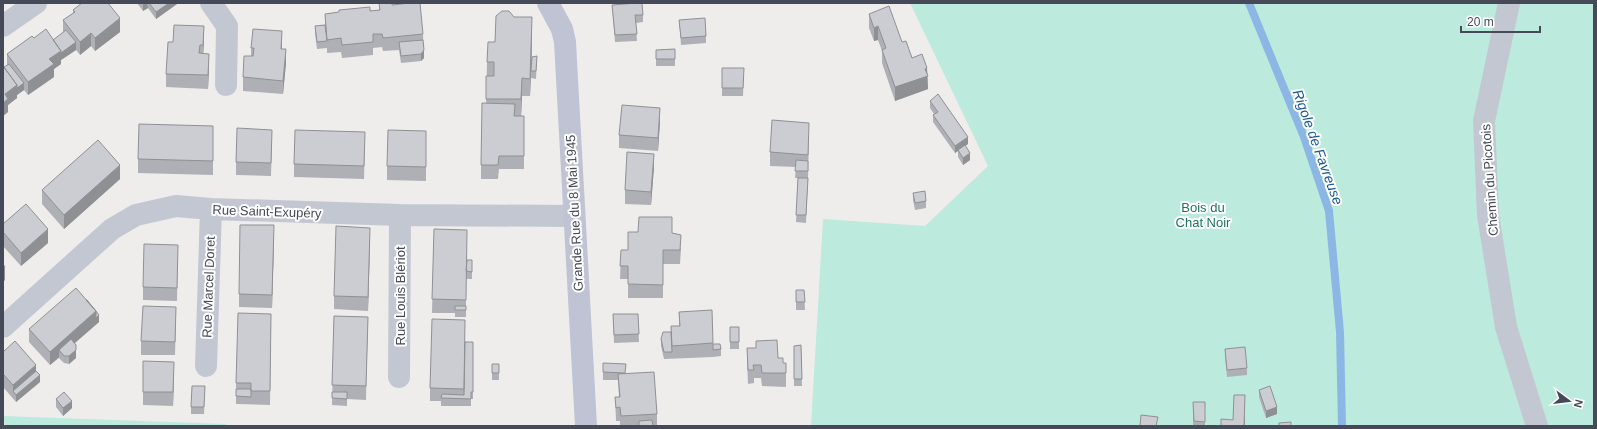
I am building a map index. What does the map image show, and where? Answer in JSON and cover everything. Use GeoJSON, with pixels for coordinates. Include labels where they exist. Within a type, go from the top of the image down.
{"type":"FeatureCollection","features":[{"type":"Feature","properties":{"kind":"main road","name":"Grande Rue du 8 Mai 1945"},"geometry":{"type":"LineString","coordinates":[[548,3],[562,29],[565,42],[586,426]]}},
{"type":"Feature","properties":{"kind":"street"},"geometry":{"type":"LineString","coordinates":[[3,26],[36,3]]}},
{"type":"Feature","properties":{"kind":"street"},"geometry":{"type":"LineString","coordinates":[[211,3],[228,26],[226,85]]}},
{"type":"Feature","properties":{"kind":"street","name":"Chemin du Picotois"},"geometry":{"type":"LineString","coordinates":[[1509,3],[1484,121],[1488,215],[1506,327],[1537,426]]}},
{"type":"Feature","properties":{"kind":"street","name":"Rue Saint-Exupéry"},"geometry":{"type":"LineString","coordinates":[[3,327],[112,229],[136,215],[176,206],[211,209],[400,215],[574,216]]}},
{"type":"Feature","properties":{"kind":"street","name":"Rue Marcel Doret"},"geometry":{"type":"LineString","coordinates":[[206,366],[211,209]]}},
{"type":"Feature","properties":{"kind":"street","name":"Rue Louis Blériot"},"geometry":{"type":"LineString","coordinates":[[399,377],[400,215]]}},
{"type":"Feature","properties":{"kind":"green space","name":"Bois du Chat Noir"},"geometry":{"type":"Polygon","coordinates":[[[910,3],[1594,3],[1594,426],[811,426],[823,219],[925,226],[988,166],[910,3]]]}},
{"type":"Feature","properties":{"kind":"green space"},"geometry":{"type":"Polygon","coordinates":[[[3,416],[226,424],[226,426],[5,426],[3,416]]]}},
{"type":"Feature","properties":{"kind":"building"},"geometry":{"type":"Polygon","coordinates":[[[82,3],[108,3],[120,18],[95,38],[91,33],[80,42],[63,20],[75,12],[73,10],[82,3]]]}},
{"type":"Feature","properties":{"kind":"building"},"geometry":{"type":"Polygon","coordinates":[[[149,3],[169,3],[156,12],[149,3]]]}},
{"type":"Feature","properties":{"kind":"building"},"geometry":{"type":"Polygon","coordinates":[[[379,3],[392,3],[392,5],[420,3],[423,34],[383,38],[382,34],[373,34],[373,42],[342,45],[341,38],[327,40],[325,14],[339,12],[339,10],[370,7],[370,11],[380,10],[379,3]]]}},
{"type":"Feature","properties":{"kind":"building"},"geometry":{"type":"Polygon","coordinates":[[[642,3],[643,15],[635,15],[637,34],[615,35],[612,5],[642,3]]]}},
{"type":"Feature","properties":{"kind":"building"},"geometry":{"type":"Polygon","coordinates":[[[889,6],[902,42],[906,41],[912,58],[922,54],[928,76],[895,87],[882,50],[886,48],[878,26],[874,28],[869,14],[889,6]]]}},
{"type":"Feature","properties":{"kind":"building"},"geometry":{"type":"Polygon","coordinates":[[[502,11],[509,11],[514,17],[532,17],[530,79],[522,78],[521,99],[486,99],[486,76],[494,76],[494,62],[487,62],[488,42],[495,42],[496,16],[502,11]]]}},
{"type":"Feature","properties":{"kind":"building"},"geometry":{"type":"Polygon","coordinates":[[[705,18],[706,36],[681,38],[679,20],[705,18]]]}},
{"type":"Feature","properties":{"kind":"building"},"geometry":{"type":"Polygon","coordinates":[[[174,25],[204,26],[203,45],[200,45],[199,53],[209,54],[208,75],[166,74],[168,42],[173,42],[174,25]]]}},
{"type":"Feature","properties":{"kind":"building"},"geometry":{"type":"Polygon","coordinates":[[[325,25],[327,41],[317,42],[315,26],[325,25]]]}},
{"type":"Feature","properties":{"kind":"building"},"geometry":{"type":"Polygon","coordinates":[[[46,29],[61,51],[49,59],[54,64],[28,82],[7,54],[32,36],[34,38],[46,29]]]}},
{"type":"Feature","properties":{"kind":"building"},"geometry":{"type":"Polygon","coordinates":[[[253,29],[282,31],[281,49],[286,49],[283,81],[243,77],[244,56],[253,56],[254,48],[251,48],[253,29]]]}},
{"type":"Feature","properties":{"kind":"building"},"geometry":{"type":"Polygon","coordinates":[[[66,30],[76,42],[61,53],[53,40],[66,30]]]}},
{"type":"Feature","properties":{"kind":"building"},"geometry":{"type":"Polygon","coordinates":[[[423,40],[424,50],[421,54],[401,56],[399,42],[423,40]]]}},
{"type":"Feature","properties":{"kind":"building"},"geometry":{"type":"Polygon","coordinates":[[[675,49],[675,59],[656,59],[656,50],[675,49]]]}},
{"type":"Feature","properties":{"kind":"building"},"geometry":{"type":"Polygon","coordinates":[[[537,56],[536,71],[531,71],[532,57],[537,56]]]}},
{"type":"Feature","properties":{"kind":"building"},"geometry":{"type":"Polygon","coordinates":[[[9,64],[24,83],[17,88],[17,85],[4,67],[9,64]]]}},
{"type":"Feature","properties":{"kind":"building"},"geometry":{"type":"Polygon","coordinates":[[[3,66],[17,85],[5,94],[8,99],[3,103],[3,66]]]}},
{"type":"Feature","properties":{"kind":"building"},"geometry":{"type":"Polygon","coordinates":[[[722,68],[744,68],[743,88],[722,88],[722,68]]]}},
{"type":"Feature","properties":{"kind":"building"},"geometry":{"type":"Polygon","coordinates":[[[938,94],[968,137],[955,146],[933,115],[938,112],[930,101],[938,94]]]}},
{"type":"Feature","properties":{"kind":"building"},"geometry":{"type":"Polygon","coordinates":[[[482,103],[515,104],[514,116],[524,116],[524,156],[499,156],[498,165],[481,165],[482,103]]]}},
{"type":"Feature","properties":{"kind":"building"},"geometry":{"type":"Polygon","coordinates":[[[622,105],[660,108],[658,138],[619,135],[622,105]]]}},
{"type":"Feature","properties":{"kind":"building"},"geometry":{"type":"Polygon","coordinates":[[[772,120],[809,123],[808,155],[770,152],[772,120]]]}},
{"type":"Feature","properties":{"kind":"building"},"geometry":{"type":"Polygon","coordinates":[[[139,124],[213,126],[213,161],[138,159],[139,124]]]}},
{"type":"Feature","properties":{"kind":"building"},"geometry":{"type":"Polygon","coordinates":[[[237,128],[272,130],[271,163],[236,162],[237,128]]]}},
{"type":"Feature","properties":{"kind":"building"},"geometry":{"type":"Polygon","coordinates":[[[295,130],[365,132],[364,166],[294,164],[295,130]]]}},
{"type":"Feature","properties":{"kind":"building"},"geometry":{"type":"Polygon","coordinates":[[[388,130],[426,131],[426,167],[387,166],[388,130]]]}},
{"type":"Feature","properties":{"kind":"building"},"geometry":{"type":"Polygon","coordinates":[[[98,140],[120,165],[64,215],[42,190],[98,140]]]}},
{"type":"Feature","properties":{"kind":"building"},"geometry":{"type":"Polygon","coordinates":[[[965,145],[970,153],[963,158],[958,150],[965,145]]]}},
{"type":"Feature","properties":{"kind":"building"},"geometry":{"type":"Polygon","coordinates":[[[627,152],[654,154],[651,192],[625,190],[627,152]]]}},
{"type":"Feature","properties":{"kind":"building"},"geometry":{"type":"Polygon","coordinates":[[[796,160],[808,161],[808,171],[795,171],[796,160]]]}},
{"type":"Feature","properties":{"kind":"building"},"geometry":{"type":"Polygon","coordinates":[[[798,178],[808,178],[806,215],[796,215],[798,178]]]}},
{"type":"Feature","properties":{"kind":"building"},"geometry":{"type":"Polygon","coordinates":[[[925,191],[926,201],[915,203],[913,193],[925,191]]]}},
{"type":"Feature","properties":{"kind":"building"},"geometry":{"type":"Polygon","coordinates":[[[26,204],[48,229],[21,253],[3,232],[3,224],[26,204]]]}},
{"type":"Feature","properties":{"kind":"building"},"geometry":{"type":"Polygon","coordinates":[[[639,217],[672,217],[672,233],[681,235],[680,250],[663,250],[663,285],[628,284],[628,266],[620,266],[621,250],[628,250],[628,232],[638,232],[639,217]]]}},
{"type":"Feature","properties":{"kind":"building"},"geometry":{"type":"Polygon","coordinates":[[[240,225],[274,225],[272,295],[239,294],[240,225]]]}},
{"type":"Feature","properties":{"kind":"building"},"geometry":{"type":"Polygon","coordinates":[[[336,226],[370,228],[368,297],[334,296],[336,226]]]}},
{"type":"Feature","properties":{"kind":"building"},"geometry":{"type":"Polygon","coordinates":[[[434,229],[467,230],[466,300],[432,299],[434,229]]]}},
{"type":"Feature","properties":{"kind":"building"},"geometry":{"type":"Polygon","coordinates":[[[144,244],[178,245],[177,288],[143,287],[144,244]]]}},
{"type":"Feature","properties":{"kind":"building"},"geometry":{"type":"Polygon","coordinates":[[[467,260],[472,260],[472,272],[466,271],[467,260]]]}},
{"type":"Feature","properties":{"kind":"building"},"geometry":{"type":"Polygon","coordinates":[[[76,288],[96,311],[50,352],[29,329],[76,288]]]}},
{"type":"Feature","properties":{"kind":"building"},"geometry":{"type":"Polygon","coordinates":[[[796,290],[804,290],[805,302],[796,302],[796,290]]]}},
{"type":"Feature","properties":{"kind":"building"},"geometry":{"type":"Polygon","coordinates":[[[143,306],[176,307],[175,342],[141,341],[143,306]]]}},
{"type":"Feature","properties":{"kind":"building"},"geometry":{"type":"Polygon","coordinates":[[[455,306],[466,306],[466,310],[455,310],[455,306]]]}},
{"type":"Feature","properties":{"kind":"building"},"geometry":{"type":"Polygon","coordinates":[[[712,310],[713,343],[672,346],[671,326],[680,326],[679,312],[712,310]]]}},
{"type":"Feature","properties":{"kind":"building"},"geometry":{"type":"Polygon","coordinates":[[[96,311],[99,315],[96,318],[96,311]]]}},
{"type":"Feature","properties":{"kind":"building"},"geometry":{"type":"Polygon","coordinates":[[[238,313],[271,314],[270,391],[251,391],[251,383],[236,383],[238,313]]]}},
{"type":"Feature","properties":{"kind":"building"},"geometry":{"type":"Polygon","coordinates":[[[613,314],[638,314],[639,334],[614,335],[613,314]]]}},
{"type":"Feature","properties":{"kind":"building"},"geometry":{"type":"Polygon","coordinates":[[[334,316],[368,317],[366,386],[332,385],[334,316]]]}},
{"type":"Feature","properties":{"kind":"building"},"geometry":{"type":"Polygon","coordinates":[[[432,319],[465,320],[464,389],[430,388],[432,319]]]}},
{"type":"Feature","properties":{"kind":"building"},"geometry":{"type":"Polygon","coordinates":[[[730,327],[739,327],[739,342],[730,342],[730,327]]]}},
{"type":"Feature","properties":{"kind":"building"},"geometry":{"type":"Polygon","coordinates":[[[663,332],[671,332],[672,352],[664,352],[661,339],[663,332]]]}},
{"type":"Feature","properties":{"kind":"building"},"geometry":{"type":"Polygon","coordinates":[[[71,339],[76,345],[76,350],[69,356],[64,356],[59,350],[71,339]]]}},
{"type":"Feature","properties":{"kind":"building"},"geometry":{"type":"Polygon","coordinates":[[[777,340],[778,358],[783,358],[783,363],[786,363],[786,373],[762,373],[761,365],[753,365],[754,370],[748,370],[747,348],[756,348],[756,341],[777,340]]]}},
{"type":"Feature","properties":{"kind":"building"},"geometry":{"type":"Polygon","coordinates":[[[15,341],[36,365],[13,385],[3,374],[3,352],[15,341]]]}},
{"type":"Feature","properties":{"kind":"building"},"geometry":{"type":"Polygon","coordinates":[[[465,342],[473,342],[473,392],[471,392],[471,399],[441,398],[442,394],[464,395],[465,342]]]}},
{"type":"Feature","properties":{"kind":"building"},"geometry":{"type":"Polygon","coordinates":[[[713,344],[720,344],[721,349],[713,350],[713,344]]]}},
{"type":"Feature","properties":{"kind":"building"},"geometry":{"type":"Polygon","coordinates":[[[801,345],[802,379],[794,379],[794,346],[801,345]]]}},
{"type":"Feature","properties":{"kind":"building"},"geometry":{"type":"Polygon","coordinates":[[[1245,347],[1247,368],[1227,370],[1225,349],[1245,347]]]}},
{"type":"Feature","properties":{"kind":"building"},"geometry":{"type":"Polygon","coordinates":[[[143,361],[174,362],[173,392],[143,392],[143,361]]]}},
{"type":"Feature","properties":{"kind":"building"},"geometry":{"type":"Polygon","coordinates":[[[603,363],[626,364],[625,373],[603,372],[603,363]]]}},
{"type":"Feature","properties":{"kind":"building"},"geometry":{"type":"Polygon","coordinates":[[[492,364],[499,364],[499,373],[492,373],[492,364]]]}},
{"type":"Feature","properties":{"kind":"building"},"geometry":{"type":"Polygon","coordinates":[[[36,371],[40,375],[16,395],[13,391],[36,371]]]}},
{"type":"Feature","properties":{"kind":"building"},"geometry":{"type":"Polygon","coordinates":[[[654,372],[657,414],[621,416],[620,407],[616,408],[615,397],[620,397],[618,374],[654,372]]]}},
{"type":"Feature","properties":{"kind":"building"},"geometry":{"type":"Polygon","coordinates":[[[192,386],[205,386],[204,407],[191,407],[192,386]]]}},
{"type":"Feature","properties":{"kind":"building"},"geometry":{"type":"Polygon","coordinates":[[[1270,386],[1277,407],[1266,411],[1259,390],[1270,386]]]}},
{"type":"Feature","properties":{"kind":"building"},"geometry":{"type":"Polygon","coordinates":[[[236,389],[251,389],[251,397],[236,396],[236,389]]]}},
{"type":"Feature","properties":{"kind":"building"},"geometry":{"type":"Polygon","coordinates":[[[64,392],[72,401],[63,408],[56,399],[64,392]]]}},
{"type":"Feature","properties":{"kind":"building"},"geometry":{"type":"Polygon","coordinates":[[[332,392],[347,392],[347,399],[332,398],[332,392]]]}},
{"type":"Feature","properties":{"kind":"building"},"geometry":{"type":"Polygon","coordinates":[[[1234,395],[1245,395],[1244,426],[1221,426],[1221,419],[1233,420],[1234,395]]]}},
{"type":"Feature","properties":{"kind":"building"},"geometry":{"type":"Polygon","coordinates":[[[1193,402],[1205,402],[1205,422],[1194,421],[1193,402]]]}},
{"type":"Feature","properties":{"kind":"building"},"geometry":{"type":"Polygon","coordinates":[[[1141,415],[1158,417],[1156,426],[1140,426],[1141,415]]]}},
{"type":"Feature","properties":{"kind":"building"},"geometry":{"type":"Polygon","coordinates":[[[652,420],[653,426],[639,426],[639,421],[652,420]]]}},
{"type":"Feature","properties":{"kind":"building"},"geometry":{"type":"Polygon","coordinates":[[[1291,422],[1291,426],[1279,426],[1279,423],[1291,422]]]}},
{"type":"Feature","properties":{"kind":"waterway","name":"Rigole de Favreuse"},"geometry":{"type":"LineString","coordinates":[[1249,3],[1304,137],[1329,211],[1340,332],[1342,426]]}}]}
